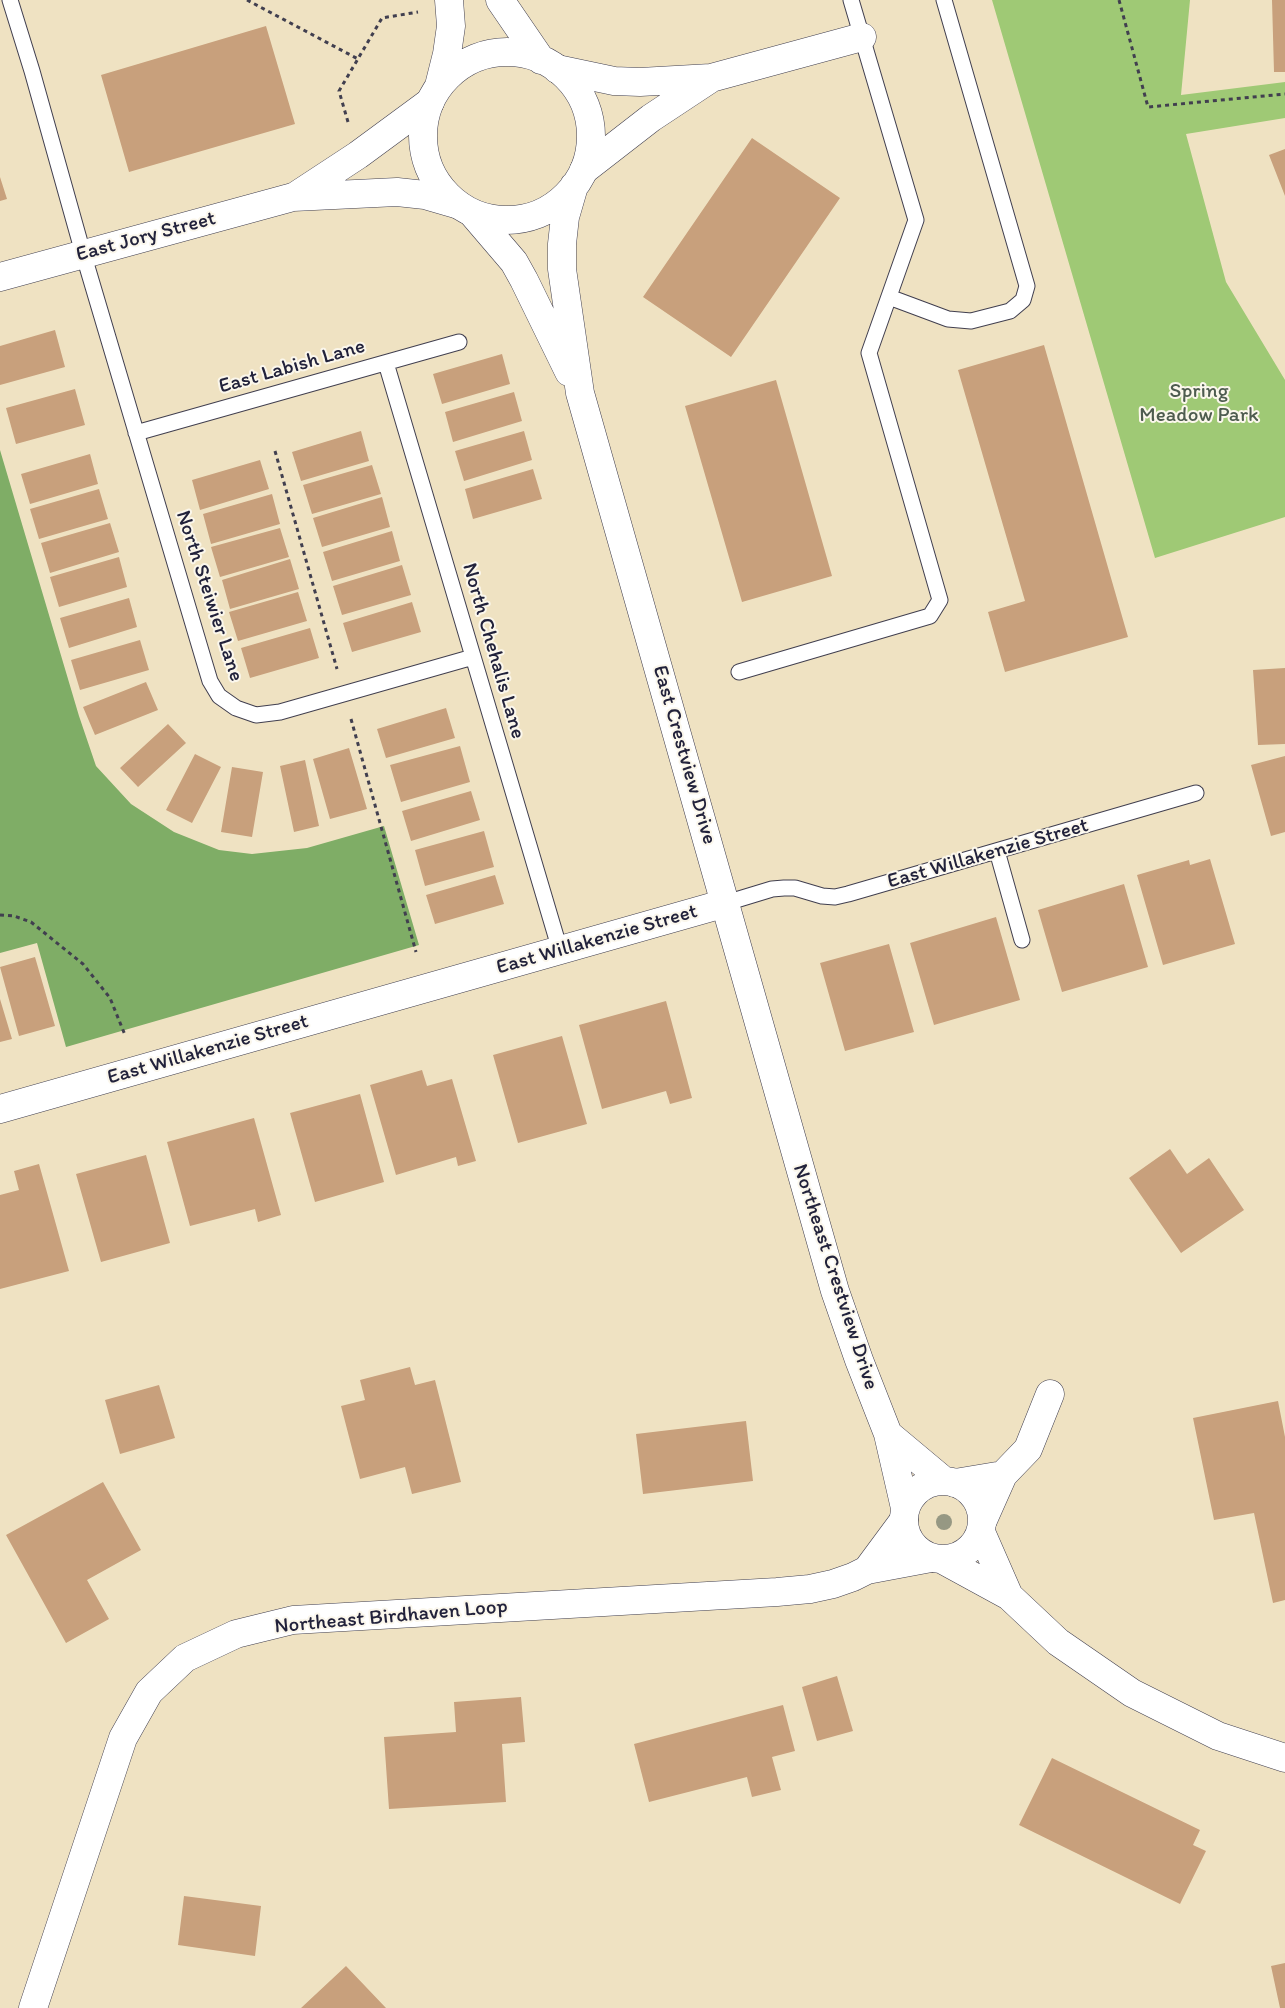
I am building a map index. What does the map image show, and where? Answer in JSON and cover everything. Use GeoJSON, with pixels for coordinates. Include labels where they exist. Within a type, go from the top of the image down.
{"type":"FeatureCollection","features":[{"type":"Feature","properties":{"kind":"street"},"geometry":{"type":"LineString","coordinates":[[449,0],[451,26],[447,54],[424,120],[422,140],[425,158],[432,176],[443,191],[464,209],[490,219],[510,220],[528,218],[554,206],[562,200],[579,178],[652,118],[711,78]]}},
{"type":"Feature","properties":{"kind":"street"},"geometry":{"type":"LineString","coordinates":[[500,0],[549,64],[571,82],[581,97],[588,115],[591,134],[590,152],[579,178]]}},
{"type":"Feature","properties":{"kind":"street"},"geometry":{"type":"LineString","coordinates":[[434,94],[452,72],[460,67],[485,55],[504,52],[522,54],[549,64],[614,81],[640,82],[711,78],[862,37]]}},
{"type":"Feature","properties":{"kind":"street","name":"East Jory Street"},"geometry":{"type":"LineString","coordinates":[[292,197],[358,155],[434,94]]}},
{"type":"Feature","properties":{"kind":"street","name":"East Crestview Drive"},"geometry":{"type":"LineString","coordinates":[[579,178],[565,217],[562,269],[580,393],[786,1118]]}},
{"type":"Feature","properties":{"kind":"street","name":"East Jory Street"},"geometry":{"type":"LineString","coordinates":[[0,277],[292,197],[397,192],[424,195],[464,209]]}},
{"type":"Feature","properties":{"kind":"street","name":"East Crestview Drive"},"geometry":{"type":"LineString","coordinates":[[464,209],[514,262],[580,393]]}},
{"type":"Feature","properties":{"kind":"street","name":"East Willakenzie Street"},"geometry":{"type":"LineString","coordinates":[[0,1109],[726,904]]}},
{"type":"Feature","properties":{"kind":"street","name":"Northeast Crestview Drive"},"geometry":{"type":"LineString","coordinates":[[786,1118],[835,1291],[858,1360],[888,1434],[904,1514]]}},
{"type":"Feature","properties":{"kind":"street"},"geometry":{"type":"LineString","coordinates":[[937,1558],[955,1557],[966,1552],[975,1543],[1003,1475],[1028,1449],[1050,1394]]}},
{"type":"Feature","properties":{"kind":"street","name":"Northeast Crestview Drive"},"geometry":{"type":"LineString","coordinates":[[888,1434],[949,1481]]}},
{"type":"Feature","properties":{"kind":"street"},"geometry":{"type":"LineString","coordinates":[[1003,1475],[931,1482],[920,1488],[911,1497],[904,1514],[905,1532],[911,1543],[920,1552],[937,1558],[1009,1596],[1058,1642],[1132,1694],[1218,1736],[1285,1758]]}},
{"type":"Feature","properties":{"kind":"street"},"geometry":{"type":"LineString","coordinates":[[949,1481],[966,1488],[975,1497],[980,1508],[982,1526],[1009,1596]]}},
{"type":"Feature","properties":{"kind":"street","name":"Northeast Birdhaven Loop"},"geometry":{"type":"LineString","coordinates":[[867,1570],[904,1514]]}},
{"type":"Feature","properties":{"kind":"street","name":"Northeast Birdhaven Loop"},"geometry":{"type":"LineString","coordinates":[[33,2008],[123,1738],[149,1692],[185,1658],[236,1634],[293,1620],[810,1589],[833,1584],[867,1570],[937,1558]]}},
{"type":"Feature","properties":{"kind":"lane","name":"North Steiwier Lane"},"geometry":{"type":"LineString","coordinates":[[10,0],[210,681],[219,696],[236,708],[256,715],[280,712],[473,657]]}},
{"type":"Feature","properties":{"kind":"lane"},"geometry":{"type":"LineString","coordinates":[[740,672],[930,616],[940,600],[869,353],[916,220],[851,0]]}},
{"type":"Feature","properties":{"kind":"lane"},"geometry":{"type":"LineString","coordinates":[[889,297],[948,319],[971,321],[1010,311],[1023,300],[1028,286],[944,0]]}},
{"type":"Feature","properties":{"kind":"lane","name":"East Labish Lane"},"geometry":{"type":"LineString","coordinates":[[136,433],[459,342]]}},
{"type":"Feature","properties":{"kind":"lane","name":"North Chehalis Lane"},"geometry":{"type":"LineString","coordinates":[[386,363],[560,950]]}},
{"type":"Feature","properties":{"kind":"lane","name":"East Willakenzie Street"},"geometry":{"type":"LineString","coordinates":[[726,904],[784,888],[796,888],[822,896],[836,897],[1196,794]]}},
{"type":"Feature","properties":{"kind":"lane"},"geometry":{"type":"LineString","coordinates":[[997,851],[1022,940]]}},
{"type":"Feature","properties":{"kind":"path"},"geometry":{"type":"LineString","coordinates":[[247,0],[358,59]]}},
{"type":"Feature","properties":{"kind":"path"},"geometry":{"type":"LineString","coordinates":[[1119,0],[1148,107],[1285,94]]}},
{"type":"Feature","properties":{"kind":"path"},"geometry":{"type":"LineString","coordinates":[[349,124],[339,91],[382,18],[419,12]]}},
{"type":"Feature","properties":{"kind":"path"},"geometry":{"type":"LineString","coordinates":[[275,451],[339,675]]}},
{"type":"Feature","properties":{"kind":"path"},"geometry":{"type":"LineString","coordinates":[[351,716],[416,952]]}},
{"type":"Feature","properties":{"kind":"path"},"geometry":{"type":"LineString","coordinates":[[0,915],[14,916],[31,922],[83,964],[110,998],[125,1035]]}},
{"type":"Feature","properties":{"kind":"green space","name":"Spring Meadow Park"},"geometry":{"type":"Polygon","coordinates":[[[992,0],[1190,0],[1181,95],[1285,82],[1285,118],[1186,134],[1226,282],[1285,380],[1285,517],[1155,558],[992,0]]]}},
{"type":"Feature","properties":{"kind":"green space"},"geometry":{"type":"Polygon","coordinates":[[[0,450],[79,716],[96,766],[131,804],[174,832],[219,850],[252,854],[307,848],[384,826],[419,945],[66,1047],[37,943],[0,953],[0,450]]]}},
{"type":"Feature","properties":{"kind":"building"},"geometry":{"type":"Polygon","coordinates":[[[1272,0],[1285,0],[1285,72],[1274,72],[1272,0]]]}},
{"type":"Feature","properties":{"kind":"building"},"geometry":{"type":"Polygon","coordinates":[[[266,26],[295,124],[129,172],[101,75],[266,26]]]}},
{"type":"Feature","properties":{"kind":"building"},"geometry":{"type":"Polygon","coordinates":[[[752,138],[840,198],[731,357],[643,297],[752,138]]]}},
{"type":"Feature","properties":{"kind":"building"},"geometry":{"type":"Polygon","coordinates":[[[1285,149],[1285,196],[1269,155],[1285,149]]]}},
{"type":"Feature","properties":{"kind":"building"},"geometry":{"type":"Polygon","coordinates":[[[0,177],[7,199],[0,201],[0,177]]]}},
{"type":"Feature","properties":{"kind":"building"},"geometry":{"type":"Polygon","coordinates":[[[55,330],[65,367],[0,385],[0,346],[55,330]]]}},
{"type":"Feature","properties":{"kind":"building"},"geometry":{"type":"Polygon","coordinates":[[[1044,345],[1128,637],[1005,672],[988,612],[1025,601],[958,370],[1044,345]]]}},
{"type":"Feature","properties":{"kind":"building"},"geometry":{"type":"Polygon","coordinates":[[[502,354],[510,384],[442,404],[433,374],[502,354]]]}},
{"type":"Feature","properties":{"kind":"building"},"geometry":{"type":"Polygon","coordinates":[[[776,380],[832,576],[742,602],[685,406],[776,380]]]}},
{"type":"Feature","properties":{"kind":"building"},"geometry":{"type":"Polygon","coordinates":[[[75,389],[85,425],[16,444],[6,408],[75,389]]]}},
{"type":"Feature","properties":{"kind":"building"},"geometry":{"type":"Polygon","coordinates":[[[514,392],[522,421],[453,442],[445,412],[514,392]]]}},
{"type":"Feature","properties":{"kind":"building"},"geometry":{"type":"Polygon","coordinates":[[[361,431],[369,461],[301,481],[292,452],[361,431]]]}},
{"type":"Feature","properties":{"kind":"building"},"geometry":{"type":"Polygon","coordinates":[[[524,431],[532,460],[464,481],[455,451],[524,431]]]}},
{"type":"Feature","properties":{"kind":"building"},"geometry":{"type":"Polygon","coordinates":[[[90,454],[98,484],[30,504],[21,474],[90,454]]]}},
{"type":"Feature","properties":{"kind":"building"},"geometry":{"type":"Polygon","coordinates":[[[260,460],[269,489],[200,510],[192,480],[260,460]]]}},
{"type":"Feature","properties":{"kind":"building"},"geometry":{"type":"Polygon","coordinates":[[[372,465],[381,494],[312,514],[303,485],[372,465]]]}},
{"type":"Feature","properties":{"kind":"building"},"geometry":{"type":"Polygon","coordinates":[[[533,469],[542,499],[473,519],[465,489],[533,469]]]}},
{"type":"Feature","properties":{"kind":"building"},"geometry":{"type":"Polygon","coordinates":[[[99,489],[108,519],[39,539],[30,509],[99,489]]]}},
{"type":"Feature","properties":{"kind":"building"},"geometry":{"type":"Polygon","coordinates":[[[272,494],[280,524],[211,544],[203,514],[272,494]]]}},
{"type":"Feature","properties":{"kind":"building"},"geometry":{"type":"Polygon","coordinates":[[[382,497],[390,527],[322,547],[313,518],[382,497]]]}},
{"type":"Feature","properties":{"kind":"building"},"geometry":{"type":"Polygon","coordinates":[[[110,523],[119,552],[50,573],[41,543],[110,523]]]}},
{"type":"Feature","properties":{"kind":"building"},"geometry":{"type":"Polygon","coordinates":[[[280,528],[289,557],[220,577],[211,547],[280,528]]]}},
{"type":"Feature","properties":{"kind":"building"},"geometry":{"type":"Polygon","coordinates":[[[392,531],[400,561],[332,581],[323,552],[392,531]]]}},
{"type":"Feature","properties":{"kind":"building"},"geometry":{"type":"Polygon","coordinates":[[[119,557],[127,587],[59,607],[50,577],[119,557]]]}},
{"type":"Feature","properties":{"kind":"building"},"geometry":{"type":"Polygon","coordinates":[[[290,559],[299,589],[230,609],[222,580],[290,559]]]}},
{"type":"Feature","properties":{"kind":"building"},"geometry":{"type":"Polygon","coordinates":[[[402,565],[411,595],[342,615],[333,586],[402,565]]]}},
{"type":"Feature","properties":{"kind":"building"},"geometry":{"type":"Polygon","coordinates":[[[298,592],[307,621],[238,641],[229,612],[298,592]]]}},
{"type":"Feature","properties":{"kind":"building"},"geometry":{"type":"Polygon","coordinates":[[[129,598],[137,627],[69,648],[60,618],[129,598]]]}},
{"type":"Feature","properties":{"kind":"building"},"geometry":{"type":"Polygon","coordinates":[[[412,602],[421,632],[352,652],[343,623],[412,602]]]}},
{"type":"Feature","properties":{"kind":"building"},"geometry":{"type":"Polygon","coordinates":[[[310,628],[319,658],[250,678],[241,648],[310,628]]]}},
{"type":"Feature","properties":{"kind":"building"},"geometry":{"type":"Polygon","coordinates":[[[140,640],[149,670],[80,690],[71,660],[140,640]]]}},
{"type":"Feature","properties":{"kind":"building"},"geometry":{"type":"Polygon","coordinates":[[[1285,668],[1285,744],[1258,745],[1253,670],[1285,668]]]}},
{"type":"Feature","properties":{"kind":"building"},"geometry":{"type":"Polygon","coordinates":[[[146,682],[158,710],[95,735],[83,707],[146,682]]]}},
{"type":"Feature","properties":{"kind":"building"},"geometry":{"type":"Polygon","coordinates":[[[446,708],[455,738],[386,758],[377,729],[446,708]]]}},
{"type":"Feature","properties":{"kind":"building"},"geometry":{"type":"Polygon","coordinates":[[[168,724],[186,743],[138,787],[120,768],[168,724]]]}},
{"type":"Feature","properties":{"kind":"building"},"geometry":{"type":"Polygon","coordinates":[[[460,746],[470,782],[401,802],[390,765],[460,746]]]}},
{"type":"Feature","properties":{"kind":"building"},"geometry":{"type":"Polygon","coordinates":[[[349,748],[367,809],[330,819],[313,759],[349,748]]]}},
{"type":"Feature","properties":{"kind":"building"},"geometry":{"type":"Polygon","coordinates":[[[195,754],[221,767],[192,823],[166,810],[195,754]]]}},
{"type":"Feature","properties":{"kind":"building"},"geometry":{"type":"Polygon","coordinates":[[[1285,756],[1285,832],[1271,836],[1251,765],[1285,756]]]}},
{"type":"Feature","properties":{"kind":"building"},"geometry":{"type":"Polygon","coordinates":[[[305,760],[319,826],[294,832],[280,766],[305,760]]]}},
{"type":"Feature","properties":{"kind":"building"},"geometry":{"type":"Polygon","coordinates":[[[232,767],[263,772],[252,837],[221,832],[232,767]]]}},
{"type":"Feature","properties":{"kind":"building"},"geometry":{"type":"Polygon","coordinates":[[[471,791],[480,820],[411,841],[402,811],[471,791]]]}},
{"type":"Feature","properties":{"kind":"building"},"geometry":{"type":"Polygon","coordinates":[[[484,831],[494,867],[425,886],[415,850],[484,831]]]}},
{"type":"Feature","properties":{"kind":"building"},"geometry":{"type":"Polygon","coordinates":[[[1210,859],[1235,944],[1163,965],[1137,875],[1189,860],[1190,865],[1210,859]]]}},
{"type":"Feature","properties":{"kind":"building"},"geometry":{"type":"Polygon","coordinates":[[[495,875],[504,904],[435,924],[426,895],[495,875]]]}},
{"type":"Feature","properties":{"kind":"building"},"geometry":{"type":"Polygon","coordinates":[[[1124,884],[1148,967],[1062,992],[1038,910],[1124,884]]]}},
{"type":"Feature","properties":{"kind":"building"},"geometry":{"type":"Polygon","coordinates":[[[996,917],[1020,1000],[934,1025],[910,943],[996,917]]]}},
{"type":"Feature","properties":{"kind":"building"},"geometry":{"type":"Polygon","coordinates":[[[889,944],[914,1032],[845,1051],[820,963],[889,944]]]}},
{"type":"Feature","properties":{"kind":"building"},"geometry":{"type":"Polygon","coordinates":[[[35,957],[55,1026],[19,1036],[0,967],[35,957]]]}},
{"type":"Feature","properties":{"kind":"building"},"geometry":{"type":"Polygon","coordinates":[[[0,999],[12,1039],[0,1042],[0,999]]]}},
{"type":"Feature","properties":{"kind":"building"},"geometry":{"type":"Polygon","coordinates":[[[666,1001],[692,1098],[670,1104],[666,1091],[602,1109],[579,1025],[666,1001]]]}},
{"type":"Feature","properties":{"kind":"building"},"geometry":{"type":"Polygon","coordinates":[[[562,1036],[587,1124],[518,1143],[493,1055],[562,1036]]]}},
{"type":"Feature","properties":{"kind":"building"},"geometry":{"type":"Polygon","coordinates":[[[422,1070],[427,1086],[452,1079],[476,1161],[458,1166],[456,1157],[396,1175],[370,1085],[422,1070]]]}},
{"type":"Feature","properties":{"kind":"building"},"geometry":{"type":"Polygon","coordinates":[[[360,1094],[384,1182],[315,1202],[290,1113],[360,1094]]]}},
{"type":"Feature","properties":{"kind":"building"},"geometry":{"type":"Polygon","coordinates":[[[254,1118],[281,1215],[258,1222],[255,1209],[190,1226],[167,1142],[254,1118]]]}},
{"type":"Feature","properties":{"kind":"building"},"geometry":{"type":"Polygon","coordinates":[[[1170,1149],[1187,1174],[1209,1158],[1244,1210],[1181,1253],[1129,1178],[1170,1149]]]}},
{"type":"Feature","properties":{"kind":"building"},"geometry":{"type":"Polygon","coordinates":[[[146,1155],[170,1243],[101,1262],[76,1174],[146,1155]]]}},
{"type":"Feature","properties":{"kind":"building"},"geometry":{"type":"Polygon","coordinates":[[[39,1164],[69,1271],[0,1289],[0,1195],[19,1190],[14,1171],[39,1164]]]}},
{"type":"Feature","properties":{"kind":"building"},"geometry":{"type":"Polygon","coordinates":[[[410,1367],[415,1385],[435,1380],[461,1482],[412,1494],[405,1467],[360,1479],[341,1406],[365,1400],[360,1380],[410,1367]]]}},
{"type":"Feature","properties":{"kind":"building"},"geometry":{"type":"Polygon","coordinates":[[[159,1385],[175,1438],[120,1454],[105,1400],[159,1385]]]}},
{"type":"Feature","properties":{"kind":"building"},"geometry":{"type":"Polygon","coordinates":[[[1278,1401],[1285,1437],[1285,1600],[1273,1603],[1254,1513],[1214,1520],[1193,1418],[1278,1401]]]}},
{"type":"Feature","properties":{"kind":"building"},"geometry":{"type":"Polygon","coordinates":[[[746,1421],[753,1481],[643,1494],[636,1434],[746,1421]]]}},
{"type":"Feature","properties":{"kind":"building"},"geometry":{"type":"Polygon","coordinates":[[[103,1482],[141,1550],[87,1580],[109,1619],[66,1643],[6,1535],[103,1482]]]}},
{"type":"Feature","properties":{"kind":"building"},"geometry":{"type":"Polygon","coordinates":[[[837,1676],[853,1731],[817,1741],[802,1687],[837,1676]]]}},
{"type":"Feature","properties":{"kind":"building"},"geometry":{"type":"Polygon","coordinates":[[[521,1697],[525,1742],[502,1744],[506,1802],[389,1809],[384,1737],[456,1732],[454,1702],[521,1697]]]}},
{"type":"Feature","properties":{"kind":"building"},"geometry":{"type":"Polygon","coordinates":[[[783,1705],[795,1751],[772,1757],[781,1790],[752,1797],[747,1777],[649,1802],[634,1744],[783,1705]]]}},
{"type":"Feature","properties":{"kind":"building"},"geometry":{"type":"Polygon","coordinates":[[[1052,1758],[1200,1830],[1193,1845],[1206,1851],[1180,1904],[1019,1825],[1052,1758]]]}},
{"type":"Feature","properties":{"kind":"building"},"geometry":{"type":"Polygon","coordinates":[[[184,1896],[261,1906],[255,1956],[178,1945],[184,1896]]]}},
{"type":"Feature","properties":{"kind":"building"},"geometry":{"type":"Polygon","coordinates":[[[1285,1963],[1285,2008],[1280,2008],[1271,1966],[1285,1963]]]}},
{"type":"Feature","properties":{"kind":"building"},"geometry":{"type":"Polygon","coordinates":[[[346,1966],[386,2008],[301,2008],[346,1966]]]}}]}
